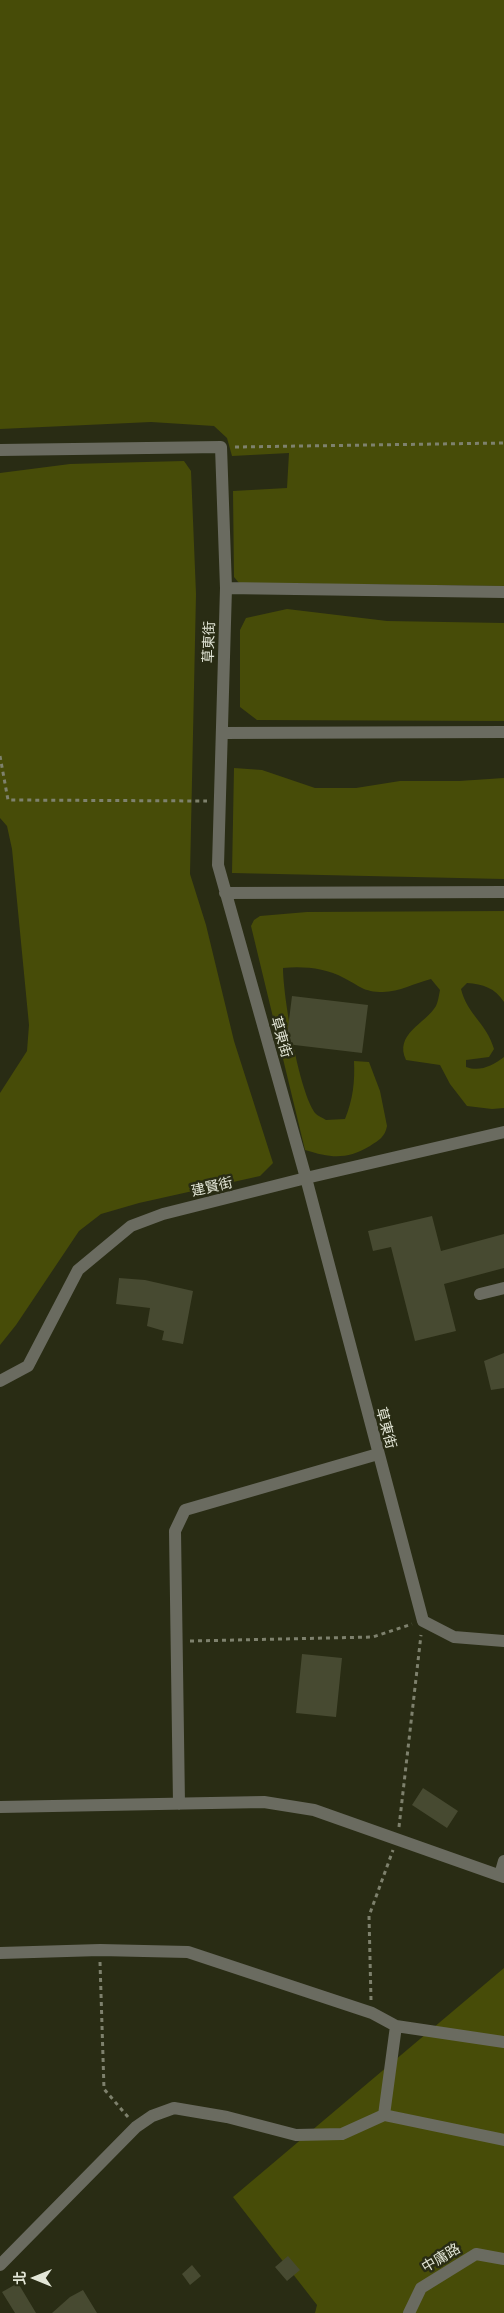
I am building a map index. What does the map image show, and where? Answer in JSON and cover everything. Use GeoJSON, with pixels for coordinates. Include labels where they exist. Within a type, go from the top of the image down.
{"type":"FeatureCollection","features":[{"type":"Feature","properties":{"kind":"street"},"geometry":{"type":"LineString","coordinates":[[0,450],[221,447]]}},
{"type":"Feature","properties":{"kind":"street","name":"草東街"},"geometry":{"type":"LineString","coordinates":[[221,447],[226,588],[218,865],[306,1178],[423,1621]]}},
{"type":"Feature","properties":{"kind":"street"},"geometry":{"type":"LineString","coordinates":[[226,588],[504,592]]}},
{"type":"Feature","properties":{"kind":"street"},"geometry":{"type":"LineString","coordinates":[[222,733],[504,732]]}},
{"type":"Feature","properties":{"kind":"street"},"geometry":{"type":"LineString","coordinates":[[225,893],[504,892]]}},
{"type":"Feature","properties":{"kind":"street","name":"建賢街"},"geometry":{"type":"LineString","coordinates":[[0,1381],[28,1366],[78,1270],[131,1226],[164,1214],[306,1178],[504,1132]]}},
{"type":"Feature","properties":{"kind":"street"},"geometry":{"type":"LineString","coordinates":[[480,1294],[504,1288]]}},
{"type":"Feature","properties":{"kind":"street"},"geometry":{"type":"LineString","coordinates":[[179,1804],[175,1531],[185,1510],[378,1454]]}},
{"type":"Feature","properties":{"kind":"street"},"geometry":{"type":"LineString","coordinates":[[423,1621],[454,1637],[504,1642]]}},
{"type":"Feature","properties":{"kind":"street"},"geometry":{"type":"LineString","coordinates":[[0,1808],[264,1802],[314,1810],[502,1876],[504,1861]]}},
{"type":"Feature","properties":{"kind":"street"},"geometry":{"type":"LineString","coordinates":[[0,1953],[100,1950],[188,1952],[372,2013],[396,2026],[504,2042]]}},
{"type":"Feature","properties":{"kind":"street"},"geometry":{"type":"LineString","coordinates":[[384,2115],[396,2026]]}},
{"type":"Feature","properties":{"kind":"street"},"geometry":{"type":"LineString","coordinates":[[0,2265],[136,2127],[152,2116],[174,2108],[227,2117],[296,2135],[342,2134],[384,2115],[504,2140]]}},
{"type":"Feature","properties":{"kind":"street","name":"中庸路"},"geometry":{"type":"LineString","coordinates":[[409,2313],[421,2288],[476,2254],[504,2259]]}},
{"type":"Feature","properties":{"kind":"path"},"geometry":{"type":"LineString","coordinates":[[221,447],[504,442]]}},
{"type":"Feature","properties":{"kind":"path"},"geometry":{"type":"LineString","coordinates":[[0,756],[8,800],[220,801]]}},
{"type":"Feature","properties":{"kind":"path"},"geometry":{"type":"LineString","coordinates":[[176,1641],[373,1637],[423,1621],[397,1839],[368,1916],[372,2013]]}},
{"type":"Feature","properties":{"kind":"path"},"geometry":{"type":"LineString","coordinates":[[100,1950],[104,2089],[136,2127]]}},
{"type":"Feature","properties":{"kind":"green space"},"geometry":{"type":"Polygon","coordinates":[[[0,0],[504,0],[504,586],[239,583],[234,577],[233,491],[287,488],[289,453],[232,456],[227,438],[214,426],[151,422],[0,429],[0,0]]]}},
{"type":"Feature","properties":{"kind":"green space"},"geometry":{"type":"Polygon","coordinates":[[[184,461],[191,471],[196,594],[190,874],[206,925],[234,1041],[273,1163],[260,1176],[139,1203],[101,1214],[79,1231],[16,1325],[0,1345],[0,1093],[27,1051],[29,1025],[12,849],[7,826],[0,818],[0,473],[70,464],[184,461]]]}},
{"type":"Feature","properties":{"kind":"green space"},"geometry":{"type":"Polygon","coordinates":[[[287,609],[387,621],[504,623],[504,721],[257,720],[240,707],[240,630],[246,618],[287,609]]]}},
{"type":"Feature","properties":{"kind":"green space"},"geometry":{"type":"Polygon","coordinates":[[[234,768],[262,770],[315,788],[356,788],[400,781],[459,781],[504,778],[504,879],[232,873],[234,768]]]}},
{"type":"Feature","properties":{"kind":"green space"},"geometry":{"type":"Polygon","coordinates":[[[504,911],[504,1002],[493,990],[478,984],[467,983],[461,989],[468,1005],[491,1040],[494,1049],[489,1057],[466,1060],[466,1067],[476,1069],[486,1067],[504,1057],[504,1108],[492,1109],[467,1106],[450,1084],[440,1065],[406,1060],[403,1051],[407,1036],[431,1012],[437,1003],[440,990],[431,979],[395,991],[376,992],[366,990],[337,975],[322,970],[298,967],[283,968],[293,1044],[304,1087],[316,1114],[326,1120],[345,1119],[353,1090],[354,1061],[369,1062],[380,1091],[387,1126],[385,1133],[379,1140],[353,1154],[331,1156],[305,1150],[251,926],[254,920],[260,916],[307,912],[504,911]]]}},
{"type":"Feature","properties":{"kind":"green space"},"geometry":{"type":"Polygon","coordinates":[[[504,1968],[504,2313],[315,2313],[317,2305],[233,2197],[504,1968]]]}},
{"type":"Feature","properties":{"kind":"building"},"geometry":{"type":"Polygon","coordinates":[[[292,996],[368,1005],[362,1053],[286,1044],[292,996]]]}},
{"type":"Feature","properties":{"kind":"building"},"geometry":{"type":"Polygon","coordinates":[[[432,1216],[441,1251],[504,1234],[504,1268],[444,1284],[456,1331],[415,1341],[391,1247],[373,1251],[368,1231],[432,1216]]]}},
{"type":"Feature","properties":{"kind":"building"},"geometry":{"type":"Polygon","coordinates":[[[119,1278],[145,1280],[193,1291],[183,1344],[162,1340],[164,1331],[147,1326],[150,1308],[116,1304],[119,1278]]]}},
{"type":"Feature","properties":{"kind":"building"},"geometry":{"type":"Polygon","coordinates":[[[504,1353],[504,1388],[491,1390],[484,1361],[504,1353]]]}},
{"type":"Feature","properties":{"kind":"building"},"geometry":{"type":"Polygon","coordinates":[[[302,1654],[342,1658],[336,1717],[296,1713],[302,1654]]]}},
{"type":"Feature","properties":{"kind":"building"},"geometry":{"type":"Polygon","coordinates":[[[423,1788],[458,1811],[447,1828],[412,1805],[423,1788]]]}},
{"type":"Feature","properties":{"kind":"building"},"geometry":{"type":"Polygon","coordinates":[[[288,2256],[300,2270],[287,2281],[275,2267],[288,2256]]]}},
{"type":"Feature","properties":{"kind":"building"},"geometry":{"type":"Polygon","coordinates":[[[192,2265],[201,2276],[190,2285],[182,2274],[192,2265]]]}},
{"type":"Feature","properties":{"kind":"building"},"geometry":{"type":"Polygon","coordinates":[[[18,2283],[36,2313],[15,2313],[2,2292],[18,2283]]]}},
{"type":"Feature","properties":{"kind":"building"},"geometry":{"type":"Polygon","coordinates":[[[83,2290],[97,2313],[52,2313],[70,2297],[83,2290]]]}}]}
